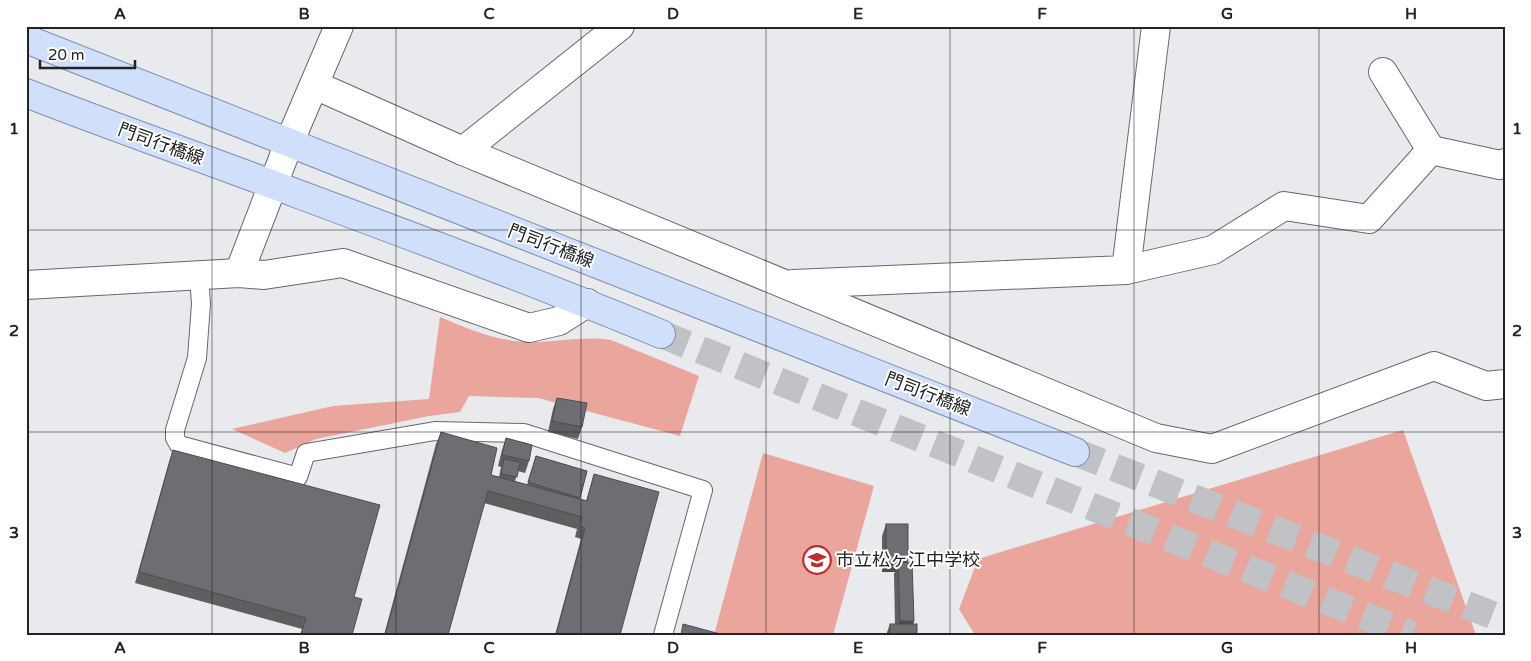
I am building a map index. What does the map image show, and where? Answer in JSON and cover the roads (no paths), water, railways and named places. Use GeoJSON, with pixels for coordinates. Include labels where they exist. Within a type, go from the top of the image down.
{"type":"FeatureCollection","features":[{"type":"Feature","properties":{"kind":"main road","name":"門司行橋線"},"geometry":{"type":"LineString","coordinates":[[26,39],[1075,452]]}},
{"type":"Feature","properties":{"kind":"main road","name":"門司行橋線"},"geometry":{"type":"LineString","coordinates":[[26,93],[587,303],[660,334]]}},
{"type":"Feature","properties":{"kind":"street"},"geometry":{"type":"LineString","coordinates":[[239,273],[289,143],[339,26]]}},
{"type":"Feature","properties":{"kind":"street"},"geometry":{"type":"LineString","coordinates":[[463,151],[620,26]]}},
{"type":"Feature","properties":{"kind":"street"},"geometry":{"type":"LineString","coordinates":[[1126,270],[1156,26]]}},
{"type":"Feature","properties":{"kind":"street"},"geometry":{"type":"LineString","coordinates":[[1383,72],[1431,150],[1500,165],[1505,163]]}},
{"type":"Feature","properties":{"kind":"street"},"geometry":{"type":"LineString","coordinates":[[315,85],[463,151],[1156,438],[1212,449],[1434,366],[1486,386],[1505,384]]}},
{"type":"Feature","properties":{"kind":"street"},"geometry":{"type":"LineString","coordinates":[[785,284],[1126,270],[1213,250],[1284,206],[1369,219],[1431,150]]}},
{"type":"Feature","properties":{"kind":"street"},"geometry":{"type":"LineString","coordinates":[[26,285],[239,273],[264,275],[343,262],[529,328],[559,321],[587,303]]}},
{"type":"Feature","properties":{"kind":"lane"},"geometry":{"type":"LineString","coordinates":[[199,275],[201,304],[197,334],[197,358],[175,430],[175,438],[179,445],[298,477],[306,453],[435,430],[524,433],[703,490],[662,635]]}},
{"type":"Feature","properties":{"kind":"tunnel"},"geometry":{"type":"LineString","coordinates":[[661,334],[1412,635]]}},
{"type":"Feature","properties":{"kind":"tunnel"},"geometry":{"type":"LineString","coordinates":[[1075,452],[1505,620]]}},
{"type":"Feature","properties":{"kind":"place","name":"市立松ヶ江中学校"},"geometry":{"type":"Point","coordinates":[817,560]}}]}
